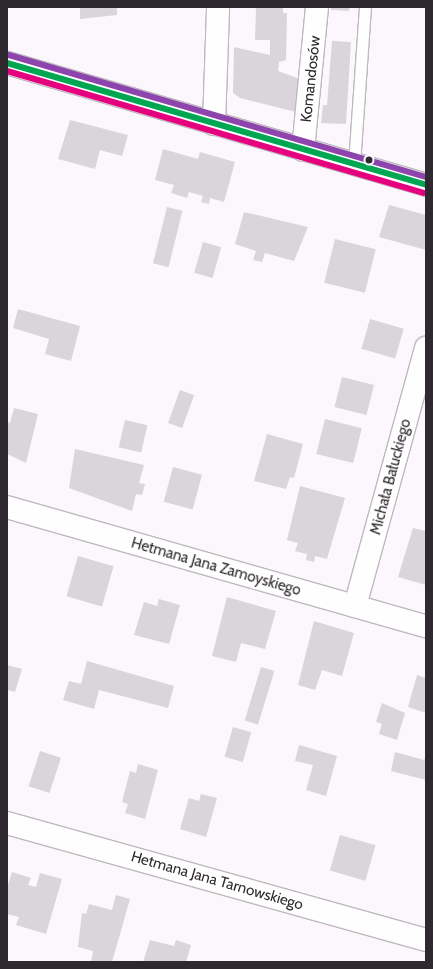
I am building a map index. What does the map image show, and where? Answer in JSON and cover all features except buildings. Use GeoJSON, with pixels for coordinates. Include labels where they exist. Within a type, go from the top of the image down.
{"type":"FeatureCollection","features":[{"type":"Feature","properties":{"kind":"street"},"geometry":{"type":"LineString","coordinates":[[214,124],[218,7]]}},
{"type":"Feature","properties":{"kind":"street","name":"Komandosów"},"geometry":{"type":"LineString","coordinates":[[303,150],[317,7]]}},
{"type":"Feature","properties":{"kind":"street"},"geometry":{"type":"LineString","coordinates":[[7,63],[426,185]]}},
{"type":"Feature","properties":{"kind":"street","name":"Michała Bałuckiego"},"geometry":{"type":"LineString","coordinates":[[356,606],[426,348]]}},
{"type":"Feature","properties":{"kind":"street","name":"Hetmana Jana Zamoyskiego"},"geometry":{"type":"LineString","coordinates":[[7,507],[426,626]]}},
{"type":"Feature","properties":{"kind":"street","name":"Hetmana Jana Tarnowskiego"},"geometry":{"type":"LineString","coordinates":[[7,823],[426,940]]}},
{"type":"Feature","properties":{"kind":"lane"},"geometry":{"type":"LineString","coordinates":[[354,164],[365,7]]}},
{"type":"Feature","properties":{"kind":"transit line"},"geometry":{"type":"LineString","coordinates":[[9,55],[426,177]]}},
{"type":"Feature","properties":{"kind":"transit line"},"geometry":{"type":"LineString","coordinates":[[7,63],[426,185]]}},
{"type":"Feature","properties":{"kind":"transit line"},"geometry":{"type":"LineString","coordinates":[[7,71],[424,193]]}}]}
